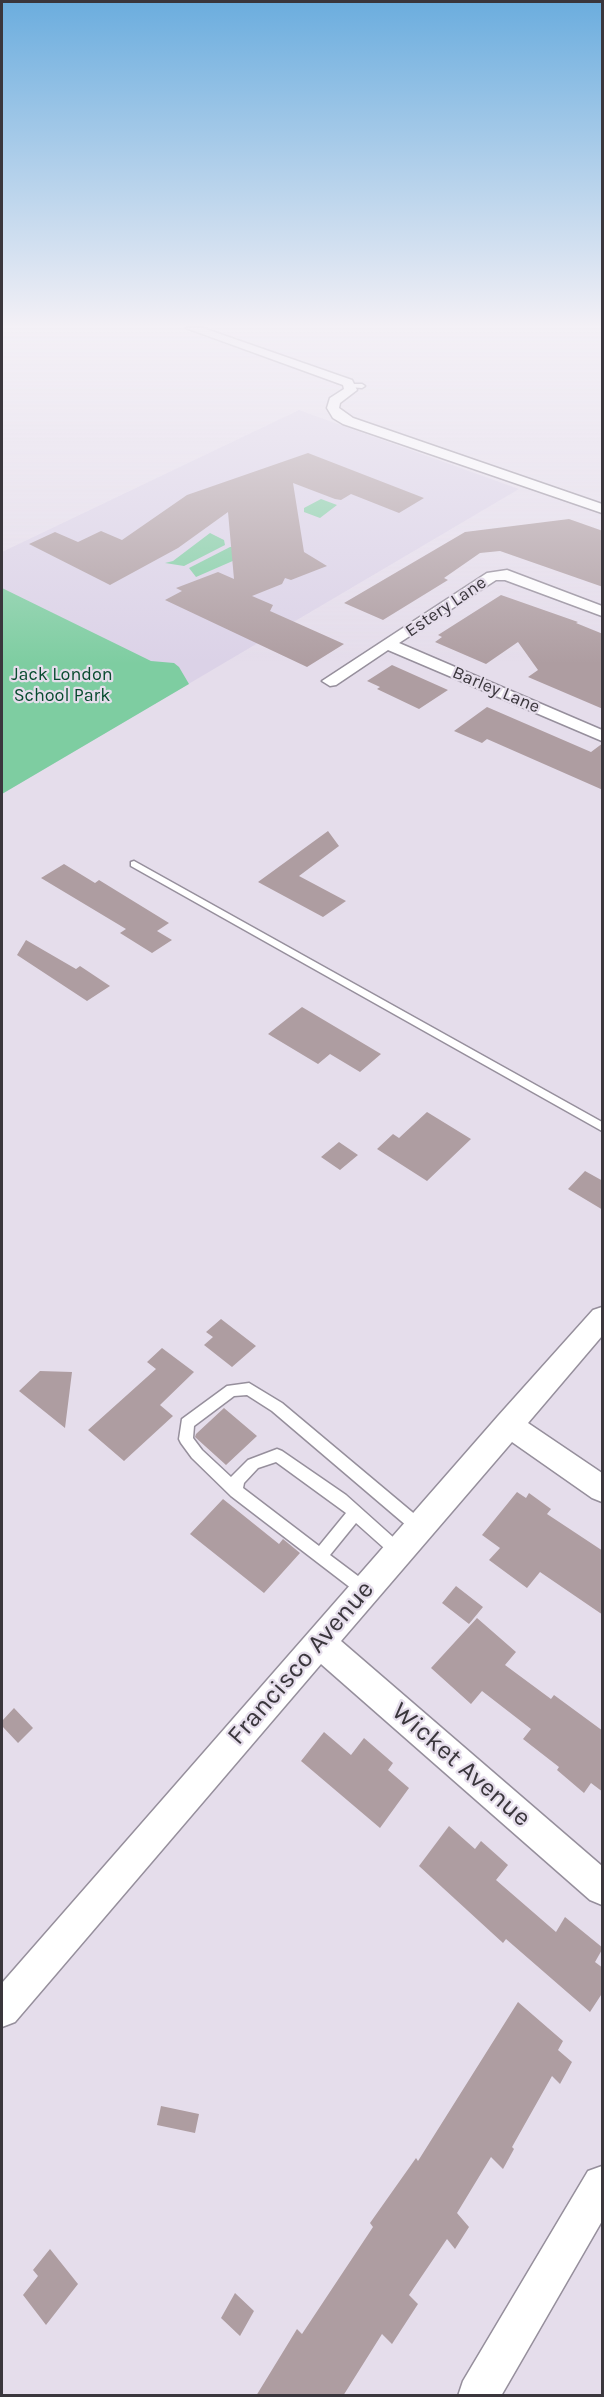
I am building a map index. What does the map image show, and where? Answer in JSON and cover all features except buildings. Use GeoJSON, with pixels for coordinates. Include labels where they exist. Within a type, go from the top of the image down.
{"type":"FeatureCollection","features":[{"type":"Feature","properties":{"kind":"street"},"geometry":{"type":"LineString","coordinates":[[403,440],[603,508]]}},
{"type":"Feature","properties":{"kind":"street","name":"Estery Lane"},"geometry":{"type":"LineString","coordinates":[[330,681],[389,645],[492,576],[507,575],[603,611]]}},
{"type":"Feature","properties":{"kind":"street","name":"Barley Lane"},"geometry":{"type":"LineString","coordinates":[[389,645],[603,736]]}},
{"type":"Feature","properties":{"kind":"street","name":"Francisco Avenue"},"geometry":{"type":"LineString","coordinates":[[2,2010],[508,1424],[603,1318]]}},
{"type":"Feature","properties":{"kind":"street"},"geometry":{"type":"LineString","coordinates":[[508,1424],[603,1489]]}},
{"type":"Feature","properties":{"kind":"street","name":"Wicket Avenue"},"geometry":{"type":"LineString","coordinates":[[319,1642],[603,1887]]}},
{"type":"Feature","properties":{"kind":"street"},"geometry":{"type":"LineString","coordinates":[[478,2396],[603,2185]]}},
{"type":"Feature","properties":{"kind":"lane"},"geometry":{"type":"LineString","coordinates":[[134,864],[603,1127]]}},
{"type":"Feature","properties":{"kind":"lane"},"geometry":{"type":"LineString","coordinates":[[365,1590],[236,1491],[197,1454],[186,1439],[187,1423],[232,1390],[249,1389],[277,1407],[419,1527]]}},
{"type":"Feature","properties":{"kind":"lane"},"geometry":{"type":"LineString","coordinates":[[236,1491],[237,1480],[254,1464],[276,1455],[318,1483],[398,1551]]}},
{"type":"Feature","properties":{"kind":"lane"},"geometry":{"type":"LineString","coordinates":[[320,1556],[355,1513]]}},
{"type":"Feature","properties":{"kind":"shaded area"},"geometry":{"type":"Polygon","coordinates":[[[237,440],[382,440],[519,489],[2,794],[2,552],[237,440]]]}},
{"type":"Feature","properties":{"kind":"green space"},"geometry":{"type":"Polygon","coordinates":[[[321,499],[337,505],[320,518],[304,512],[304,508],[321,499]]]}},
{"type":"Feature","properties":{"kind":"green space"},"geometry":{"type":"Polygon","coordinates":[[[210,533],[224,540],[225,545],[184,566],[165,563],[173,561],[210,533]]]}},
{"type":"Feature","properties":{"kind":"green space"},"geometry":{"type":"Polygon","coordinates":[[[241,546],[235,560],[196,577],[189,568],[230,547],[241,546]]]}},
{"type":"Feature","properties":{"kind":"green space","name":"Jack London School Park"},"geometry":{"type":"Polygon","coordinates":[[[2,588],[151,661],[174,663],[189,684],[2,794],[2,588]]]}}]}
